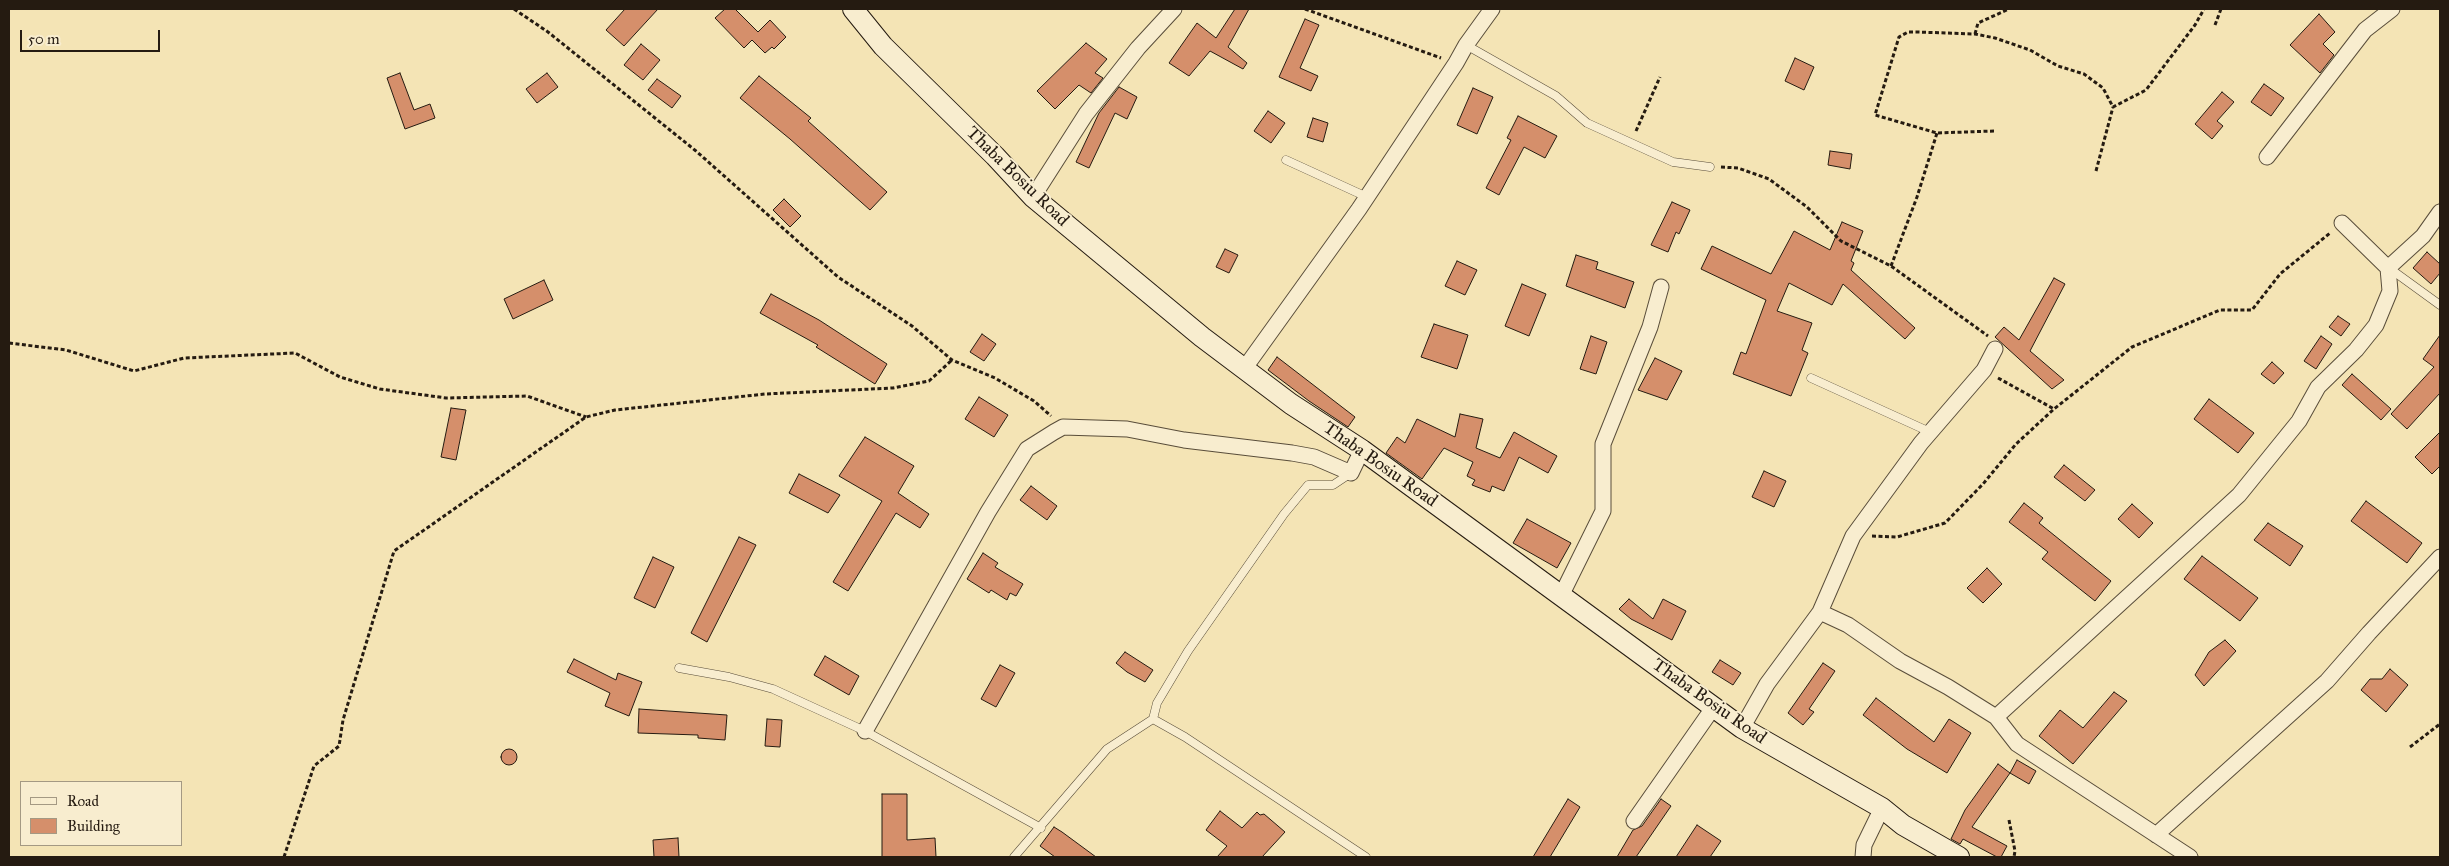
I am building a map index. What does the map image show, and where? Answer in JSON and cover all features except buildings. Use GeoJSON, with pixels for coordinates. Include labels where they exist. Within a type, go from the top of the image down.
{"type":"FeatureCollection","features":[{"type":"Feature","properties":{"kind":"street","name":"Thaba Bosiu Road"},"geometry":{"type":"LineString","coordinates":[[853,9],[883,46],[995,156],[1033,198],[1244,369],[1291,404],[1362,450],[1513,561],[1562,594],[1742,728],[1882,808],[1902,825],[1959,857]]}},
{"type":"Feature","properties":{"kind":"street"},"geometry":{"type":"LineString","coordinates":[[1033,198],[1086,114],[1138,48],[1174,9]]}},
{"type":"Feature","properties":{"kind":"street"},"geometry":{"type":"LineString","coordinates":[[1244,369],[1367,198],[1456,63],[1466,44],[1492,9]]}},
{"type":"Feature","properties":{"kind":"street"},"geometry":{"type":"LineString","coordinates":[[2267,157],[2365,30],[2392,9]]}},
{"type":"Feature","properties":{"kind":"street"},"geometry":{"type":"LineString","coordinates":[[2388,268],[2423,236],[2440,212]]}},
{"type":"Feature","properties":{"kind":"street"},"geometry":{"type":"LineString","coordinates":[[1996,717],[2239,494],[2300,421],[2318,388],[2356,350],[2376,325],[2390,291],[2388,268],[2342,224]]}},
{"type":"Feature","properties":{"kind":"street"},"geometry":{"type":"LineString","coordinates":[[1562,594],[1603,511],[1603,444],[1650,327],[1661,287]]}},
{"type":"Feature","properties":{"kind":"street"},"geometry":{"type":"LineString","coordinates":[[1742,728],[1767,684],[1820,612],[1853,536],[1930,432],[1984,370],[1995,349]]}},
{"type":"Feature","properties":{"kind":"street"},"geometry":{"type":"LineString","coordinates":[[865,731],[988,512],[1027,449],[1063,427],[1127,429],[1184,440],[1292,453],[1314,457],[1351,473],[1362,450]]}},
{"type":"Feature","properties":{"kind":"street"},"geometry":{"type":"LineString","coordinates":[[2156,835],[2327,680],[2440,557]]}},
{"type":"Feature","properties":{"kind":"street"},"geometry":{"type":"LineString","coordinates":[[1820,612],[1848,625],[1900,661],[1948,687],[1996,717],[2017,744],[2190,857]]}},
{"type":"Feature","properties":{"kind":"street"},"geometry":{"type":"LineString","coordinates":[[1634,821],[1713,708]]}},
{"type":"Feature","properties":{"kind":"street"},"geometry":{"type":"LineString","coordinates":[[1863,857],[1864,845],[1882,808]]}},
{"type":"Feature","properties":{"kind":"lane"},"geometry":{"type":"LineString","coordinates":[[1466,44],[1556,96],[1587,122],[1673,162],[1710,167]]}},
{"type":"Feature","properties":{"kind":"lane"},"geometry":{"type":"LineString","coordinates":[[1286,160],[1367,198]]}},
{"type":"Feature","properties":{"kind":"lane"},"geometry":{"type":"LineString","coordinates":[[2388,268],[2440,305]]}},
{"type":"Feature","properties":{"kind":"lane"},"geometry":{"type":"LineString","coordinates":[[1811,378],[1930,432]]}},
{"type":"Feature","properties":{"kind":"lane"},"geometry":{"type":"LineString","coordinates":[[1014,857],[1041,828],[1107,749],[1152,719],[1157,702],[1188,650],[1284,514],[1308,485],[1333,485],[1351,473]]}},
{"type":"Feature","properties":{"kind":"lane"},"geometry":{"type":"LineString","coordinates":[[679,668],[729,676],[773,689],[865,731],[1041,828]]}},
{"type":"Feature","properties":{"kind":"lane"},"geometry":{"type":"LineString","coordinates":[[1152,719],[1185,737],[1366,857]]}},
{"type":"Feature","properties":{"kind":"path"},"geometry":{"type":"LineString","coordinates":[[514,9],[548,32],[696,151],[838,277],[912,326],[952,360],[995,378],[1034,401],[1063,427]]}},
{"type":"Feature","properties":{"kind":"path"},"geometry":{"type":"LineString","coordinates":[[1306,9],[1456,63]]}},
{"type":"Feature","properties":{"kind":"path"},"geometry":{"type":"LineString","coordinates":[[1975,34],[1978,23],[2009,9]]}},
{"type":"Feature","properties":{"kind":"path"},"geometry":{"type":"LineString","coordinates":[[2113,107],[2146,90],[2190,32],[2204,9]]}},
{"type":"Feature","properties":{"kind":"path"},"geometry":{"type":"LineString","coordinates":[[2215,25],[2221,9]]}},
{"type":"Feature","properties":{"kind":"path"},"geometry":{"type":"LineString","coordinates":[[1994,131],[1938,133],[1875,115],[1899,37],[1908,32],[1975,34],[1995,38],[2022,49],[2030,50],[2058,66],[2084,74],[2103,88],[2113,107],[2096,171]]}},
{"type":"Feature","properties":{"kind":"path"},"geometry":{"type":"LineString","coordinates":[[1630,143],[1660,77]]}},
{"type":"Feature","properties":{"kind":"path"},"geometry":{"type":"LineString","coordinates":[[1891,266],[1917,197],[1938,133]]}},
{"type":"Feature","properties":{"kind":"path"},"geometry":{"type":"LineString","coordinates":[[1710,167],[1738,168],[1769,179],[1806,207],[1841,241],[1891,266],[1988,334],[1995,349]]}},
{"type":"Feature","properties":{"kind":"path"},"geometry":{"type":"LineString","coordinates":[[1858,529],[1873,536],[1896,537],[1945,523],[1983,484],[2016,444],[2054,410],[2132,347],[2220,310],[2252,310],[2280,274],[2342,224]]}},
{"type":"Feature","properties":{"kind":"path"},"geometry":{"type":"LineString","coordinates":[[9,343],[66,350],[134,371],[184,358],[295,352],[340,377],[380,389],[446,398],[527,396],[586,417]]}},
{"type":"Feature","properties":{"kind":"path"},"geometry":{"type":"LineString","coordinates":[[284,857],[314,766],[339,746],[344,720],[394,551],[586,417],[615,410],[765,394],[893,388],[929,381],[952,360]]}},
{"type":"Feature","properties":{"kind":"path"},"geometry":{"type":"LineString","coordinates":[[1984,370],[2054,410]]}},
{"type":"Feature","properties":{"kind":"path"},"geometry":{"type":"LineString","coordinates":[[2410,747],[2440,724]]}},
{"type":"Feature","properties":{"kind":"path"},"geometry":{"type":"LineString","coordinates":[[2009,820],[2015,851],[2014,857]]}}]}
